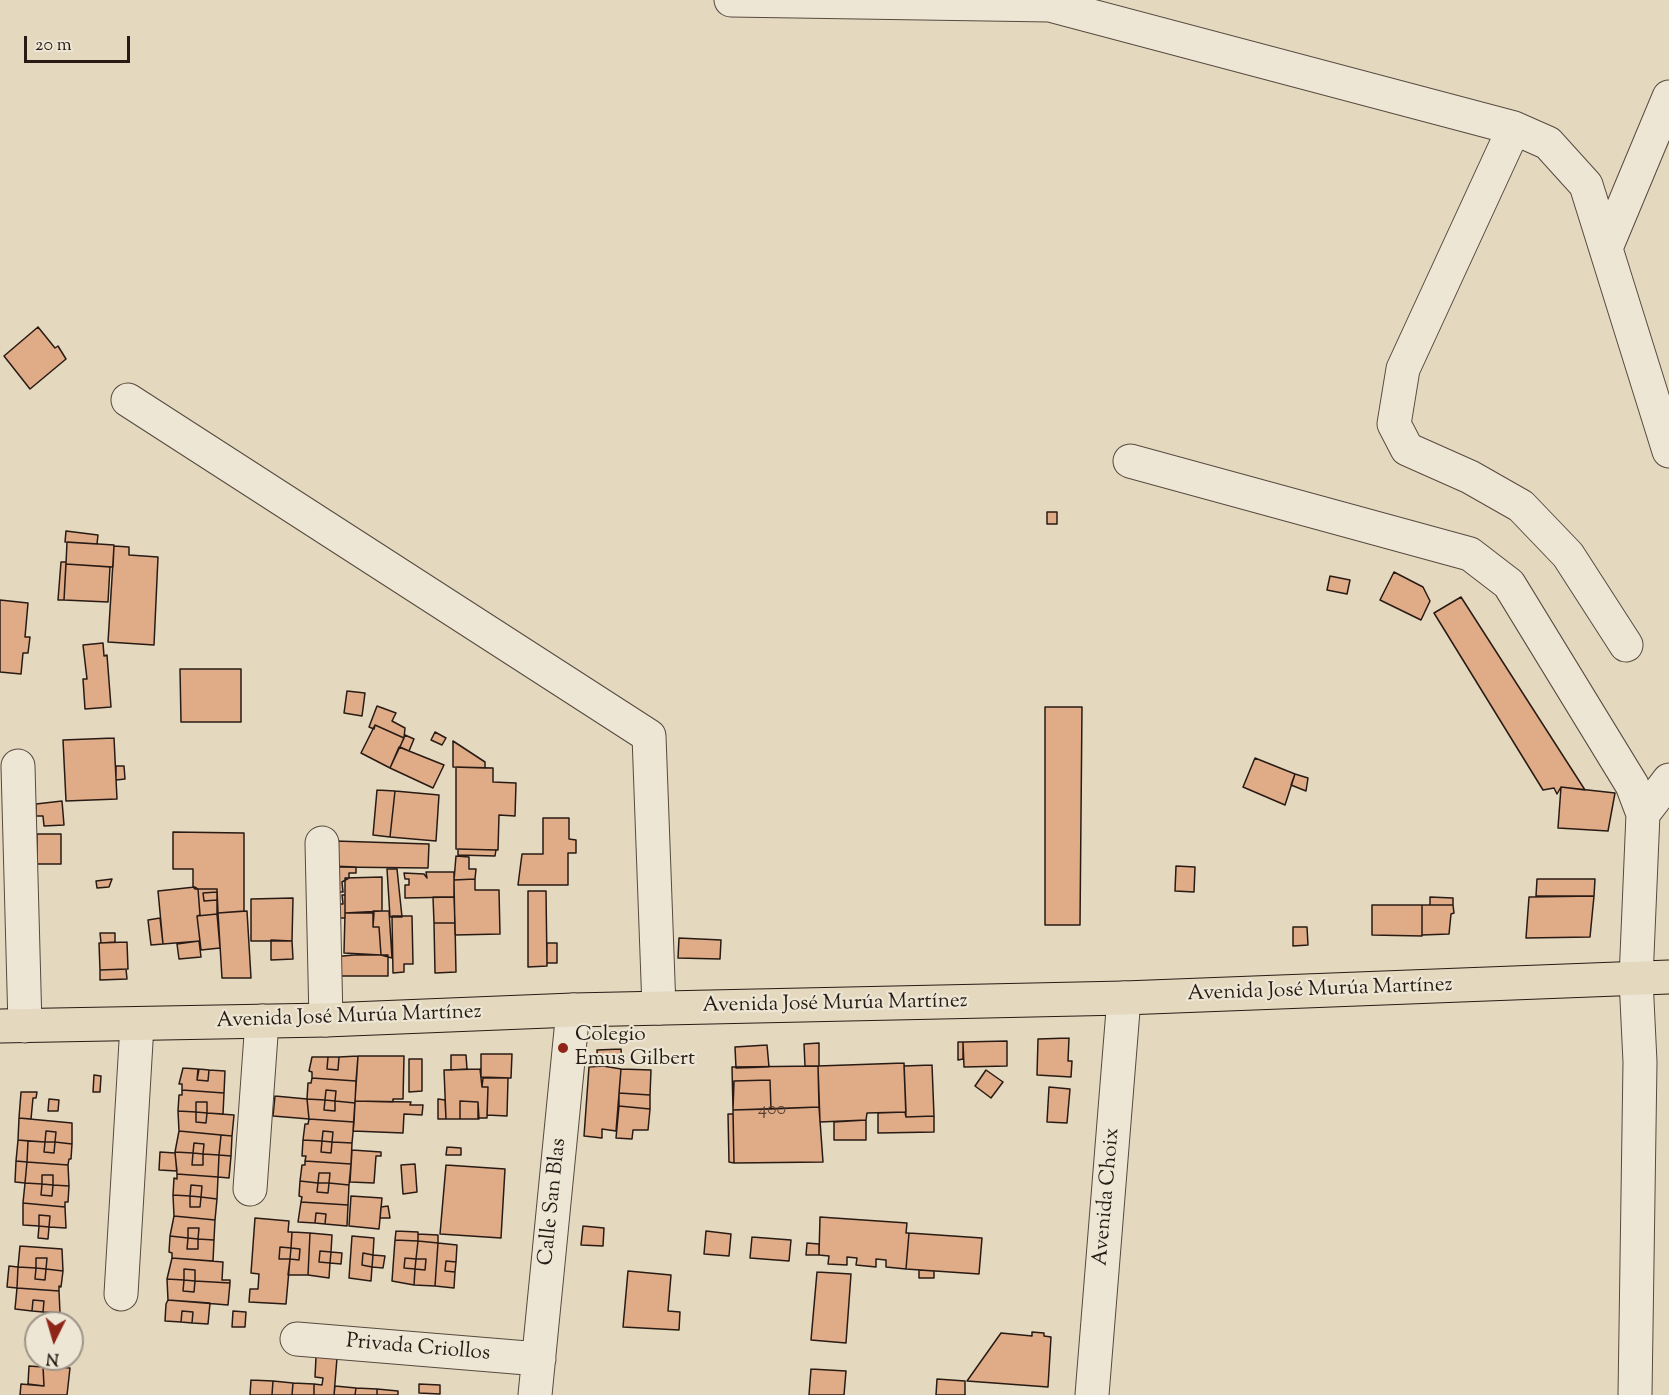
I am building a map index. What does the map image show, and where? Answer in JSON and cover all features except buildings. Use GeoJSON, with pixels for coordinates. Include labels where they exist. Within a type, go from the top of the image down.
{"type":"FeatureCollection","features":[{"type":"Feature","properties":{"kind":"main road","name":"Avenida José Murúa Martínez"},"geometry":{"type":"LineString","coordinates":[[13,1026],[137,1025],[573,1010],[1124,998],[1669,977]]}},
{"type":"Feature","properties":{"kind":"street"},"geometry":{"type":"LineString","coordinates":[[731,0],[1050,5],[1514,128],[1548,142],[1586,185],[1669,451]]}},
{"type":"Feature","properties":{"kind":"street"},"geometry":{"type":"LineString","coordinates":[[1606,249],[1669,97]]}},
{"type":"Feature","properties":{"kind":"street"},"geometry":{"type":"LineString","coordinates":[[1514,128],[1403,369],[1394,424],[1407,449],[1470,477],[1521,506],[1568,555],[1626,645]]}},
{"type":"Feature","properties":{"kind":"street"},"geometry":{"type":"LineString","coordinates":[[128,400],[649,736],[659,1008]]}},
{"type":"Feature","properties":{"kind":"street"},"geometry":{"type":"LineString","coordinates":[[1130,462],[1470,554],[1509,584],[1632,785],[1643,814],[1636,979],[1640,1062],[1635,1395]]}},
{"type":"Feature","properties":{"kind":"street"},"geometry":{"type":"LineString","coordinates":[[13,1026],[18,766]]}},
{"type":"Feature","properties":{"kind":"street"},"geometry":{"type":"LineString","coordinates":[[1643,814],[1669,780]]}},
{"type":"Feature","properties":{"kind":"street"},"geometry":{"type":"LineString","coordinates":[[322,843],[326,1020]]}},
{"type":"Feature","properties":{"kind":"street","name":"Avenida Choix"},"geometry":{"type":"LineString","coordinates":[[1092,1395],[1124,998]]}},
{"type":"Feature","properties":{"kind":"street","name":"Calle San Blas"},"geometry":{"type":"LineString","coordinates":[[535,1395],[573,1010]]}},
{"type":"Feature","properties":{"kind":"street"},"geometry":{"type":"LineString","coordinates":[[250,1189],[262,1021]]}},
{"type":"Feature","properties":{"kind":"street"},"geometry":{"type":"LineString","coordinates":[[121,1294],[137,1025]]}},
{"type":"Feature","properties":{"kind":"street","name":"Privada Criollos"},"geometry":{"type":"LineString","coordinates":[[297,1339],[539,1359]]}},
{"type":"Feature","properties":{"kind":"place","name":"Colegio Emus Gilbert"},"geometry":{"type":"Point","coordinates":[563,1048]}}]}
